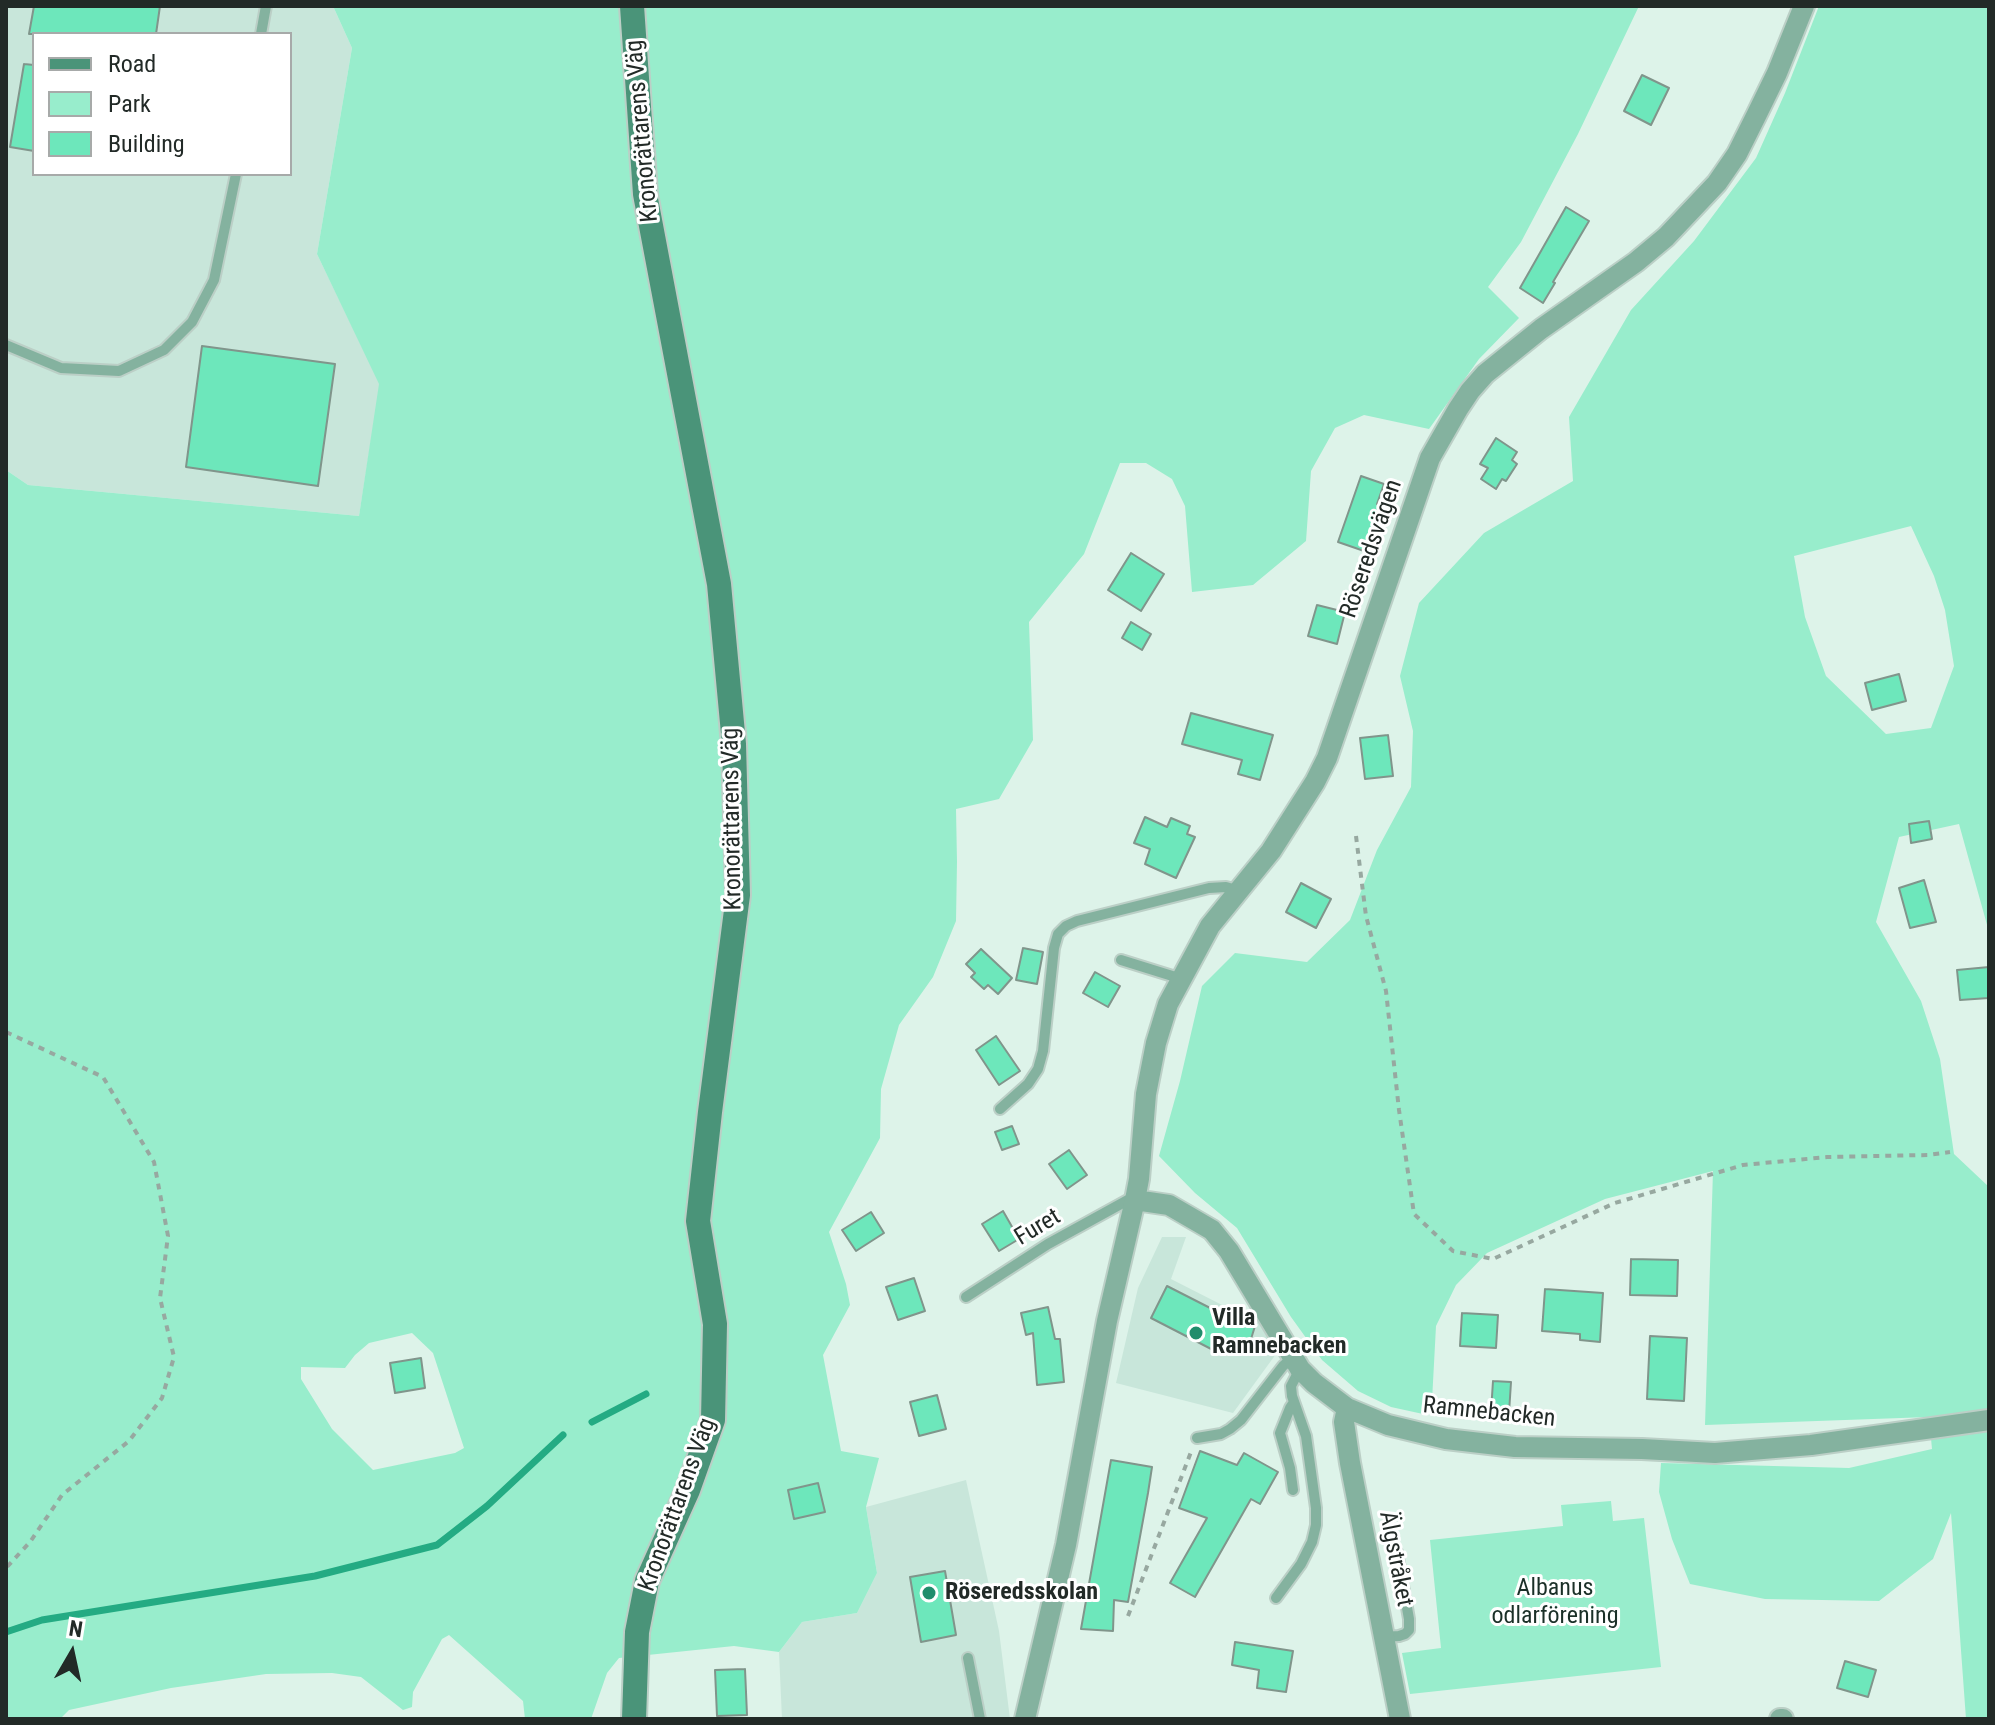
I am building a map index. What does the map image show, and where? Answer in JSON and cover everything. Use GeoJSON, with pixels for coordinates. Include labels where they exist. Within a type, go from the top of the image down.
{"type":"FeatureCollection","features":[{"type":"Feature","properties":{"kind":"street","name":"Kronorättarens Väg"},"geometry":{"type":"LineString","coordinates":[[632,6],[645,194],[719,584],[734,744],[738,895],[698,1221],[715,1324],[713,1420],[688,1490],[647,1581],[637,1632],[634,1719]]}},
{"type":"Feature","properties":{"kind":"street","name":"Röseredsvägen"},"geometry":{"type":"LineString","coordinates":[[1135,1200],[1146,1094],[1168,1004],[1210,926],[1271,851],[1327,758],[1430,458],[1458,409],[1485,374],[1541,329],[1636,262],[1666,237],[1717,183],[1750,129],[1804,6]]}},
{"type":"Feature","properties":{"kind":"street","name":"Ramnebacken"},"geometry":{"type":"LineString","coordinates":[[1135,1200],[1169,1205],[1212,1230],[1229,1251],[1296,1364],[1314,1383],[1347,1408],[1388,1425],[1446,1439],[1515,1447],[1715,1453],[1811,1445],[1989,1420]]}},
{"type":"Feature","properties":{"kind":"street"},"geometry":{"type":"LineString","coordinates":[[1025,1719],[1066,1545],[1107,1321],[1135,1200]]}},
{"type":"Feature","properties":{"kind":"street","name":"Älgstråket"},"geometry":{"type":"LineString","coordinates":[[1347,1408],[1344,1422],[1400,1719]]}},
{"type":"Feature","properties":{"kind":"lane"},"geometry":{"type":"LineString","coordinates":[[261,32],[266,6]]}},
{"type":"Feature","properties":{"kind":"lane"},"geometry":{"type":"LineString","coordinates":[[6,345],[61,368],[119,371],[164,350],[192,322],[214,280],[236,176]]}},
{"type":"Feature","properties":{"kind":"lane"},"geometry":{"type":"LineString","coordinates":[[1000,1109],[1028,1084],[1038,1069],[1043,1051],[1054,948],[1058,934],[1066,926],[1209,888],[1226,887],[1240,891]]}},
{"type":"Feature","properties":{"kind":"lane"},"geometry":{"type":"LineString","coordinates":[[1121,960],[1182,979]]}},
{"type":"Feature","properties":{"kind":"lane","name":"Furet"},"geometry":{"type":"LineString","coordinates":[[966,1297],[1048,1244],[1128,1200],[1135,1200]]}},
{"type":"Feature","properties":{"kind":"lane"},"geometry":{"type":"LineString","coordinates":[[1197,1438],[1221,1434],[1230,1429],[1241,1420],[1283,1366],[1296,1364],[1291,1386],[1306,1436],[1316,1525],[1301,1564],[1276,1598]]}},
{"type":"Feature","properties":{"kind":"lane"},"geometry":{"type":"LineString","coordinates":[[1293,1490],[1280,1433],[1294,1402]]}},
{"type":"Feature","properties":{"kind":"lane"},"geometry":{"type":"LineString","coordinates":[[1383,1637],[1399,1636],[1409,1630],[1397,1552]]}},
{"type":"Feature","properties":{"kind":"lane"},"geometry":{"type":"LineString","coordinates":[[968,1658],[980,1719]]}},
{"type":"Feature","properties":{"kind":"path"},"geometry":{"type":"LineString","coordinates":[[1356,836],[1366,916],[1386,991],[1414,1214],[1453,1251],[1493,1259],[1615,1203],[1743,1165],[1827,1157],[1950,1152]]}},
{"type":"Feature","properties":{"kind":"path"},"geometry":{"type":"LineString","coordinates":[[6,1032],[103,1077],[154,1162],[168,1236],[160,1298],[174,1357],[162,1398],[129,1441],[62,1495],[30,1542],[6,1568]]}},
{"type":"Feature","properties":{"kind":"path"},"geometry":{"type":"LineString","coordinates":[[1128,1616],[1197,1438]]}},
{"type":"Feature","properties":{"kind":"shaded area"},"geometry":{"type":"Polygon","coordinates":[[[6,6],[333,6],[352,48],[317,254],[380,384],[359,516],[28,485],[6,470],[6,6]]]}},
{"type":"Feature","properties":{"kind":"shaded area","name":"Villa Ramnebacken"},"geometry":{"type":"Polygon","coordinates":[[[1162,1237],[1186,1237],[1171,1279],[1226,1307],[1255,1311],[1276,1354],[1233,1413],[1116,1383],[1138,1288],[1162,1237]]]}},
{"type":"Feature","properties":{"kind":"shaded area","name":"Röseredsskolan"},"geometry":{"type":"Polygon","coordinates":[[[966,1480],[999,1631],[1010,1719],[782,1719],[779,1652],[802,1622],[857,1613],[877,1573],[866,1507],[966,1480]]]}},
{"type":"Feature","properties":{"kind":"green space"},"geometry":{"type":"Polygon","coordinates":[[[333,6],[1639,6],[1578,134],[1521,242],[1488,287],[1519,318],[1479,359],[1429,429],[1364,415],[1335,428],[1311,471],[1306,541],[1253,585],[1192,592],[1185,506],[1172,479],[1146,463],[1120,463],[1084,554],[1029,622],[1033,740],[999,799],[956,809],[956,921],[933,977],[899,1025],[881,1089],[880,1138],[829,1232],[850,1305],[823,1355],[841,1451],[879,1458],[866,1507],[877,1573],[857,1613],[802,1622],[779,1652],[734,1646],[619,1658],[607,1673],[591,1719],[525,1719],[523,1701],[449,1635],[442,1639],[413,1692],[412,1707],[403,1710],[361,1677],[332,1673],[266,1674],[171,1688],[69,1710],[60,1719],[6,1719],[6,470],[28,485],[359,516],[379,384],[317,254],[352,48],[333,6]],[[412,1333],[369,1343],[345,1368],[301,1367],[301,1379],[332,1429],[373,1470],[455,1453],[464,1448],[433,1353],[412,1333]]]}},
{"type":"Feature","properties":{"kind":"green space"},"geometry":{"type":"Polygon","coordinates":[[[1819,6],[1989,6],[1989,932],[1959,824],[1899,837],[1876,922],[1921,1001],[1940,1059],[1954,1154],[1989,1187],[1989,1719],[1966,1719],[1951,1513],[1933,1559],[1879,1601],[1765,1599],[1690,1584],[1672,1539],[1659,1492],[1661,1463],[1849,1468],[1932,1449],[1929,1417],[1705,1425],[1713,1171],[1605,1199],[1487,1253],[1456,1285],[1436,1326],[1432,1401],[1423,1414],[1391,1407],[1358,1391],[1322,1360],[1291,1317],[1237,1228],[1195,1193],[1159,1156],[1202,986],[1235,953],[1307,962],[1350,920],[1377,850],[1411,787],[1413,731],[1400,676],[1419,603],[1484,533],[1573,481],[1569,417],[1631,310],[1694,241],[1756,158],[1819,6]],[[1911,526],[1794,556],[1805,617],[1826,676],[1886,734],[1931,728],[1954,666],[1945,610],[1934,576],[1911,526]]]}},
{"type":"Feature","properties":{"kind":"green space","name":"Albanus odlarförening"},"geometry":{"type":"Polygon","coordinates":[[[1611,1501],[1613,1521],[1644,1518],[1661,1667],[1410,1694],[1402,1653],[1441,1648],[1430,1540],[1563,1526],[1561,1505],[1611,1501]]]}},
{"type":"Feature","properties":{"kind":"building"},"geometry":{"type":"Polygon","coordinates":[[[34,6],[160,6],[156,32],[29,34],[34,6]]]}},
{"type":"Feature","properties":{"kind":"building"},"geometry":{"type":"Polygon","coordinates":[[[24,64],[32,65],[32,151],[10,147],[24,64]]]}},
{"type":"Feature","properties":{"kind":"building"},"geometry":{"type":"Polygon","coordinates":[[[1642,75],[1669,88],[1651,125],[1624,111],[1642,75]]]}},
{"type":"Feature","properties":{"kind":"building"},"geometry":{"type":"Polygon","coordinates":[[[1566,207],[1589,221],[1543,303],[1520,288],[1566,207]]]}},
{"type":"Feature","properties":{"kind":"building"},"geometry":{"type":"Polygon","coordinates":[[[202,346],[335,364],[318,486],[186,467],[202,346]]]}},
{"type":"Feature","properties":{"kind":"building"},"geometry":{"type":"Polygon","coordinates":[[[1496,438],[1517,452],[1512,460],[1517,464],[1506,481],[1502,479],[1496,489],[1481,479],[1488,468],[1480,464],[1496,438]]]}},
{"type":"Feature","properties":{"kind":"building"},"geometry":{"type":"Polygon","coordinates":[[[1361,476],[1384,484],[1377,504],[1382,506],[1367,552],[1338,542],[1361,476]]]}},
{"type":"Feature","properties":{"kind":"building"},"geometry":{"type":"Polygon","coordinates":[[[1131,553],[1164,574],[1141,611],[1108,590],[1131,553]]]}},
{"type":"Feature","properties":{"kind":"building"},"geometry":{"type":"Polygon","coordinates":[[[1317,605],[1345,612],[1337,644],[1308,636],[1317,605]]]}},
{"type":"Feature","properties":{"kind":"building"},"geometry":{"type":"Polygon","coordinates":[[[1131,622],[1151,634],[1142,650],[1122,638],[1131,622]]]}},
{"type":"Feature","properties":{"kind":"building"},"geometry":{"type":"Polygon","coordinates":[[[1899,674],[1906,701],[1872,710],[1865,683],[1899,674]]]}},
{"type":"Feature","properties":{"kind":"building"},"geometry":{"type":"Polygon","coordinates":[[[1191,713],[1273,735],[1260,780],[1238,774],[1242,760],[1182,744],[1191,713]]]}},
{"type":"Feature","properties":{"kind":"building"},"geometry":{"type":"Polygon","coordinates":[[[1388,735],[1393,776],[1365,779],[1360,738],[1388,735]]]}},
{"type":"Feature","properties":{"kind":"building"},"geometry":{"type":"Polygon","coordinates":[[[1145,817],[1167,827],[1171,818],[1190,826],[1187,834],[1195,837],[1176,878],[1145,864],[1150,849],[1134,843],[1145,817]]]}},
{"type":"Feature","properties":{"kind":"building"},"geometry":{"type":"Polygon","coordinates":[[[1929,821],[1932,839],[1911,843],[1909,824],[1929,821]]]}},
{"type":"Feature","properties":{"kind":"building"},"geometry":{"type":"Polygon","coordinates":[[[1924,880],[1936,922],[1910,928],[1899,888],[1924,880]]]}},
{"type":"Feature","properties":{"kind":"building"},"geometry":{"type":"Polygon","coordinates":[[[1301,883],[1331,899],[1316,928],[1286,912],[1301,883]]]}},
{"type":"Feature","properties":{"kind":"building"},"geometry":{"type":"Polygon","coordinates":[[[1023,948],[1043,952],[1037,984],[1016,980],[1023,948]]]}},
{"type":"Feature","properties":{"kind":"building"},"geometry":{"type":"Polygon","coordinates":[[[981,949],[1012,978],[998,994],[988,985],[984,989],[971,977],[975,973],[966,964],[981,949]]]}},
{"type":"Feature","properties":{"kind":"building"},"geometry":{"type":"Polygon","coordinates":[[[1989,967],[1989,998],[1960,1000],[1957,970],[1989,967]]]}},
{"type":"Feature","properties":{"kind":"building"},"geometry":{"type":"Polygon","coordinates":[[[1095,972],[1120,986],[1108,1007],[1083,993],[1095,972]]]}},
{"type":"Feature","properties":{"kind":"building"},"geometry":{"type":"Polygon","coordinates":[[[996,1036],[1020,1071],[999,1085],[976,1050],[996,1036]]]}},
{"type":"Feature","properties":{"kind":"building"},"geometry":{"type":"Polygon","coordinates":[[[1012,1126],[1019,1144],[1002,1150],[995,1132],[1012,1126]]]}},
{"type":"Feature","properties":{"kind":"building"},"geometry":{"type":"Polygon","coordinates":[[[1069,1150],[1087,1175],[1067,1189],[1049,1164],[1069,1150]]]}},
{"type":"Feature","properties":{"kind":"building"},"geometry":{"type":"Polygon","coordinates":[[[1003,1211],[1019,1239],[999,1251],[982,1224],[1003,1211]]]}},
{"type":"Feature","properties":{"kind":"building"},"geometry":{"type":"Polygon","coordinates":[[[871,1212],[884,1233],[856,1251],[842,1230],[871,1212]]]}},
{"type":"Feature","properties":{"kind":"building"},"geometry":{"type":"Polygon","coordinates":[[[1631,1259],[1678,1260],[1677,1296],[1630,1295],[1631,1259]]]}},
{"type":"Feature","properties":{"kind":"building"},"geometry":{"type":"Polygon","coordinates":[[[914,1278],[925,1311],[898,1320],[886,1287],[914,1278]]]}},
{"type":"Feature","properties":{"kind":"building"},"geometry":{"type":"Polygon","coordinates":[[[1167,1286],[1218,1312],[1216,1316],[1255,1326],[1247,1352],[1223,1340],[1217,1352],[1151,1318],[1167,1286]]]}},
{"type":"Feature","properties":{"kind":"building"},"geometry":{"type":"Polygon","coordinates":[[[1545,1289],[1603,1293],[1600,1342],[1580,1340],[1580,1334],[1542,1331],[1545,1289]]]}},
{"type":"Feature","properties":{"kind":"building"},"geometry":{"type":"Polygon","coordinates":[[[1048,1307],[1055,1339],[1060,1339],[1064,1382],[1037,1385],[1033,1333],[1026,1335],[1021,1313],[1048,1307]]]}},
{"type":"Feature","properties":{"kind":"building"},"geometry":{"type":"Polygon","coordinates":[[[1462,1313],[1498,1315],[1496,1348],[1460,1346],[1462,1313]]]}},
{"type":"Feature","properties":{"kind":"building"},"geometry":{"type":"Polygon","coordinates":[[[1650,1336],[1687,1338],[1684,1401],[1647,1399],[1650,1336]]]}},
{"type":"Feature","properties":{"kind":"building"},"geometry":{"type":"Polygon","coordinates":[[[421,1358],[425,1388],[395,1393],[390,1363],[421,1358]]]}},
{"type":"Feature","properties":{"kind":"building"},"geometry":{"type":"Polygon","coordinates":[[[1493,1381],[1511,1382],[1509,1413],[1491,1412],[1493,1381]]]}},
{"type":"Feature","properties":{"kind":"building"},"geometry":{"type":"Polygon","coordinates":[[[937,1395],[946,1429],[919,1436],[910,1402],[937,1395]]]}},
{"type":"Feature","properties":{"kind":"building"},"geometry":{"type":"Polygon","coordinates":[[[1200,1451],[1237,1465],[1244,1453],[1278,1472],[1260,1504],[1251,1499],[1195,1597],[1170,1583],[1207,1518],[1179,1508],[1200,1451]]]}},
{"type":"Feature","properties":{"kind":"building"},"geometry":{"type":"Polygon","coordinates":[[[1111,1460],[1152,1467],[1148,1493],[1128,1602],[1114,1600],[1113,1631],[1081,1629],[1111,1460]]]}},
{"type":"Feature","properties":{"kind":"building"},"geometry":{"type":"Polygon","coordinates":[[[818,1483],[825,1512],[794,1519],[788,1490],[818,1483]]]}},
{"type":"Feature","properties":{"kind":"building"},"geometry":{"type":"Polygon","coordinates":[[[945,1571],[956,1635],[921,1642],[910,1577],[945,1571]]]}},
{"type":"Feature","properties":{"kind":"building"},"geometry":{"type":"Polygon","coordinates":[[[1235,1642],[1293,1651],[1286,1692],[1257,1688],[1259,1670],[1232,1665],[1235,1642]]]}},
{"type":"Feature","properties":{"kind":"building"},"geometry":{"type":"Polygon","coordinates":[[[1845,1661],[1876,1670],[1868,1697],[1837,1688],[1845,1661]]]}},
{"type":"Feature","properties":{"kind":"building"},"geometry":{"type":"Polygon","coordinates":[[[745,1669],[747,1715],[717,1716],[715,1670],[745,1669]]]}},
{"type":"Feature","properties":{"kind":"waterway"},"geometry":{"type":"LineString","coordinates":[[592,1422],[646,1394]]}},
{"type":"Feature","properties":{"kind":"waterway"},"geometry":{"type":"LineString","coordinates":[[6,1632],[42,1620],[315,1576],[437,1545],[487,1506],[563,1435]]}},
{"type":"Feature","properties":{"kind":"place","name":"Villa Ramnebacken"},"geometry":{"type":"Point","coordinates":[1196,1333]}},
{"type":"Feature","properties":{"kind":"place","name":"Röseredsskolan"},"geometry":{"type":"Point","coordinates":[929,1593]}}]}
